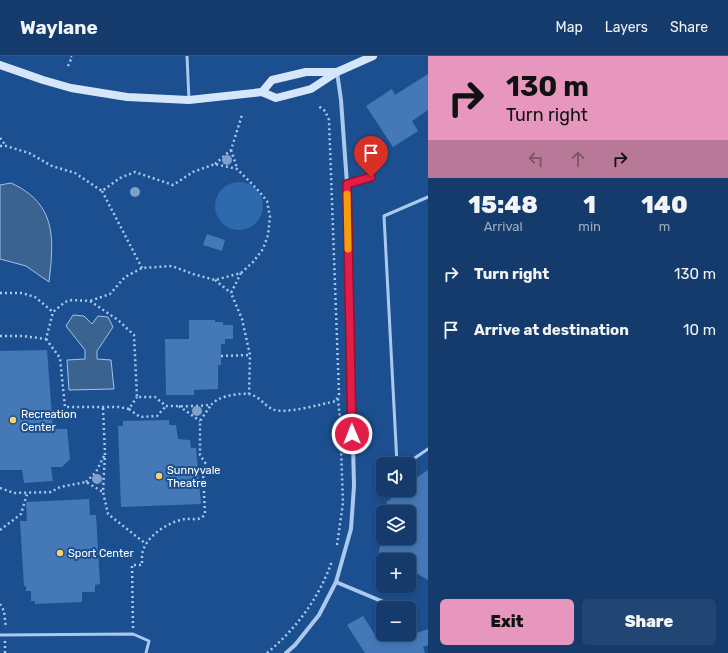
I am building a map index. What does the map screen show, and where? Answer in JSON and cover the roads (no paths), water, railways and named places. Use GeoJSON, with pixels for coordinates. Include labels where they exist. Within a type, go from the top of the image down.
{"type":"FeatureCollection","features":[{"type":"Feature","properties":{"kind":"main road"},"geometry":{"type":"LineString","coordinates":[[0,65],[43,80],[101,93],[147,98],[189,100],[262,92],[276,98],[311,89],[337,72],[369,57]]}},
{"type":"Feature","properties":{"kind":"main road"},"geometry":{"type":"LineString","coordinates":[[262,92],[272,80],[306,72],[337,72]]}},
{"type":"Feature","properties":{"kind":"street"},"geometry":{"type":"LineString","coordinates":[[286,653],[295,645],[319,615],[336,582],[351,529],[354,486],[347,184],[341,100],[337,72]]}},
{"type":"Feature","properties":{"kind":"street"},"geometry":{"type":"LineString","coordinates":[[336,582],[381,601]]}},
{"type":"Feature","properties":{"kind":"lane"},"geometry":{"type":"LineString","coordinates":[[187,56],[189,100]]}},
{"type":"Feature","properties":{"kind":"lane"},"geometry":{"type":"LineString","coordinates":[[347,184],[371,177]]}},
{"type":"Feature","properties":{"kind":"lane"},"geometry":{"type":"LineString","coordinates":[[397,457],[384,216],[428,197]]}},
{"type":"Feature","properties":{"kind":"lane"},"geometry":{"type":"LineString","coordinates":[[416,457],[428,449]]}},
{"type":"Feature","properties":{"kind":"lane"},"geometry":{"type":"LineString","coordinates":[[0,635],[133,634],[149,641],[146,653]]}},
{"type":"Feature","properties":{"kind":"place","name":"Recreation Center"},"geometry":{"type":"Point","coordinates":[13,420]}},
{"type":"Feature","properties":{"kind":"place","name":"Sunnyvale Theatre"},"geometry":{"type":"Point","coordinates":[159,476]}},
{"type":"Feature","properties":{"kind":"place","name":"Sport Center"},"geometry":{"type":"Point","coordinates":[60,553]}}]}
